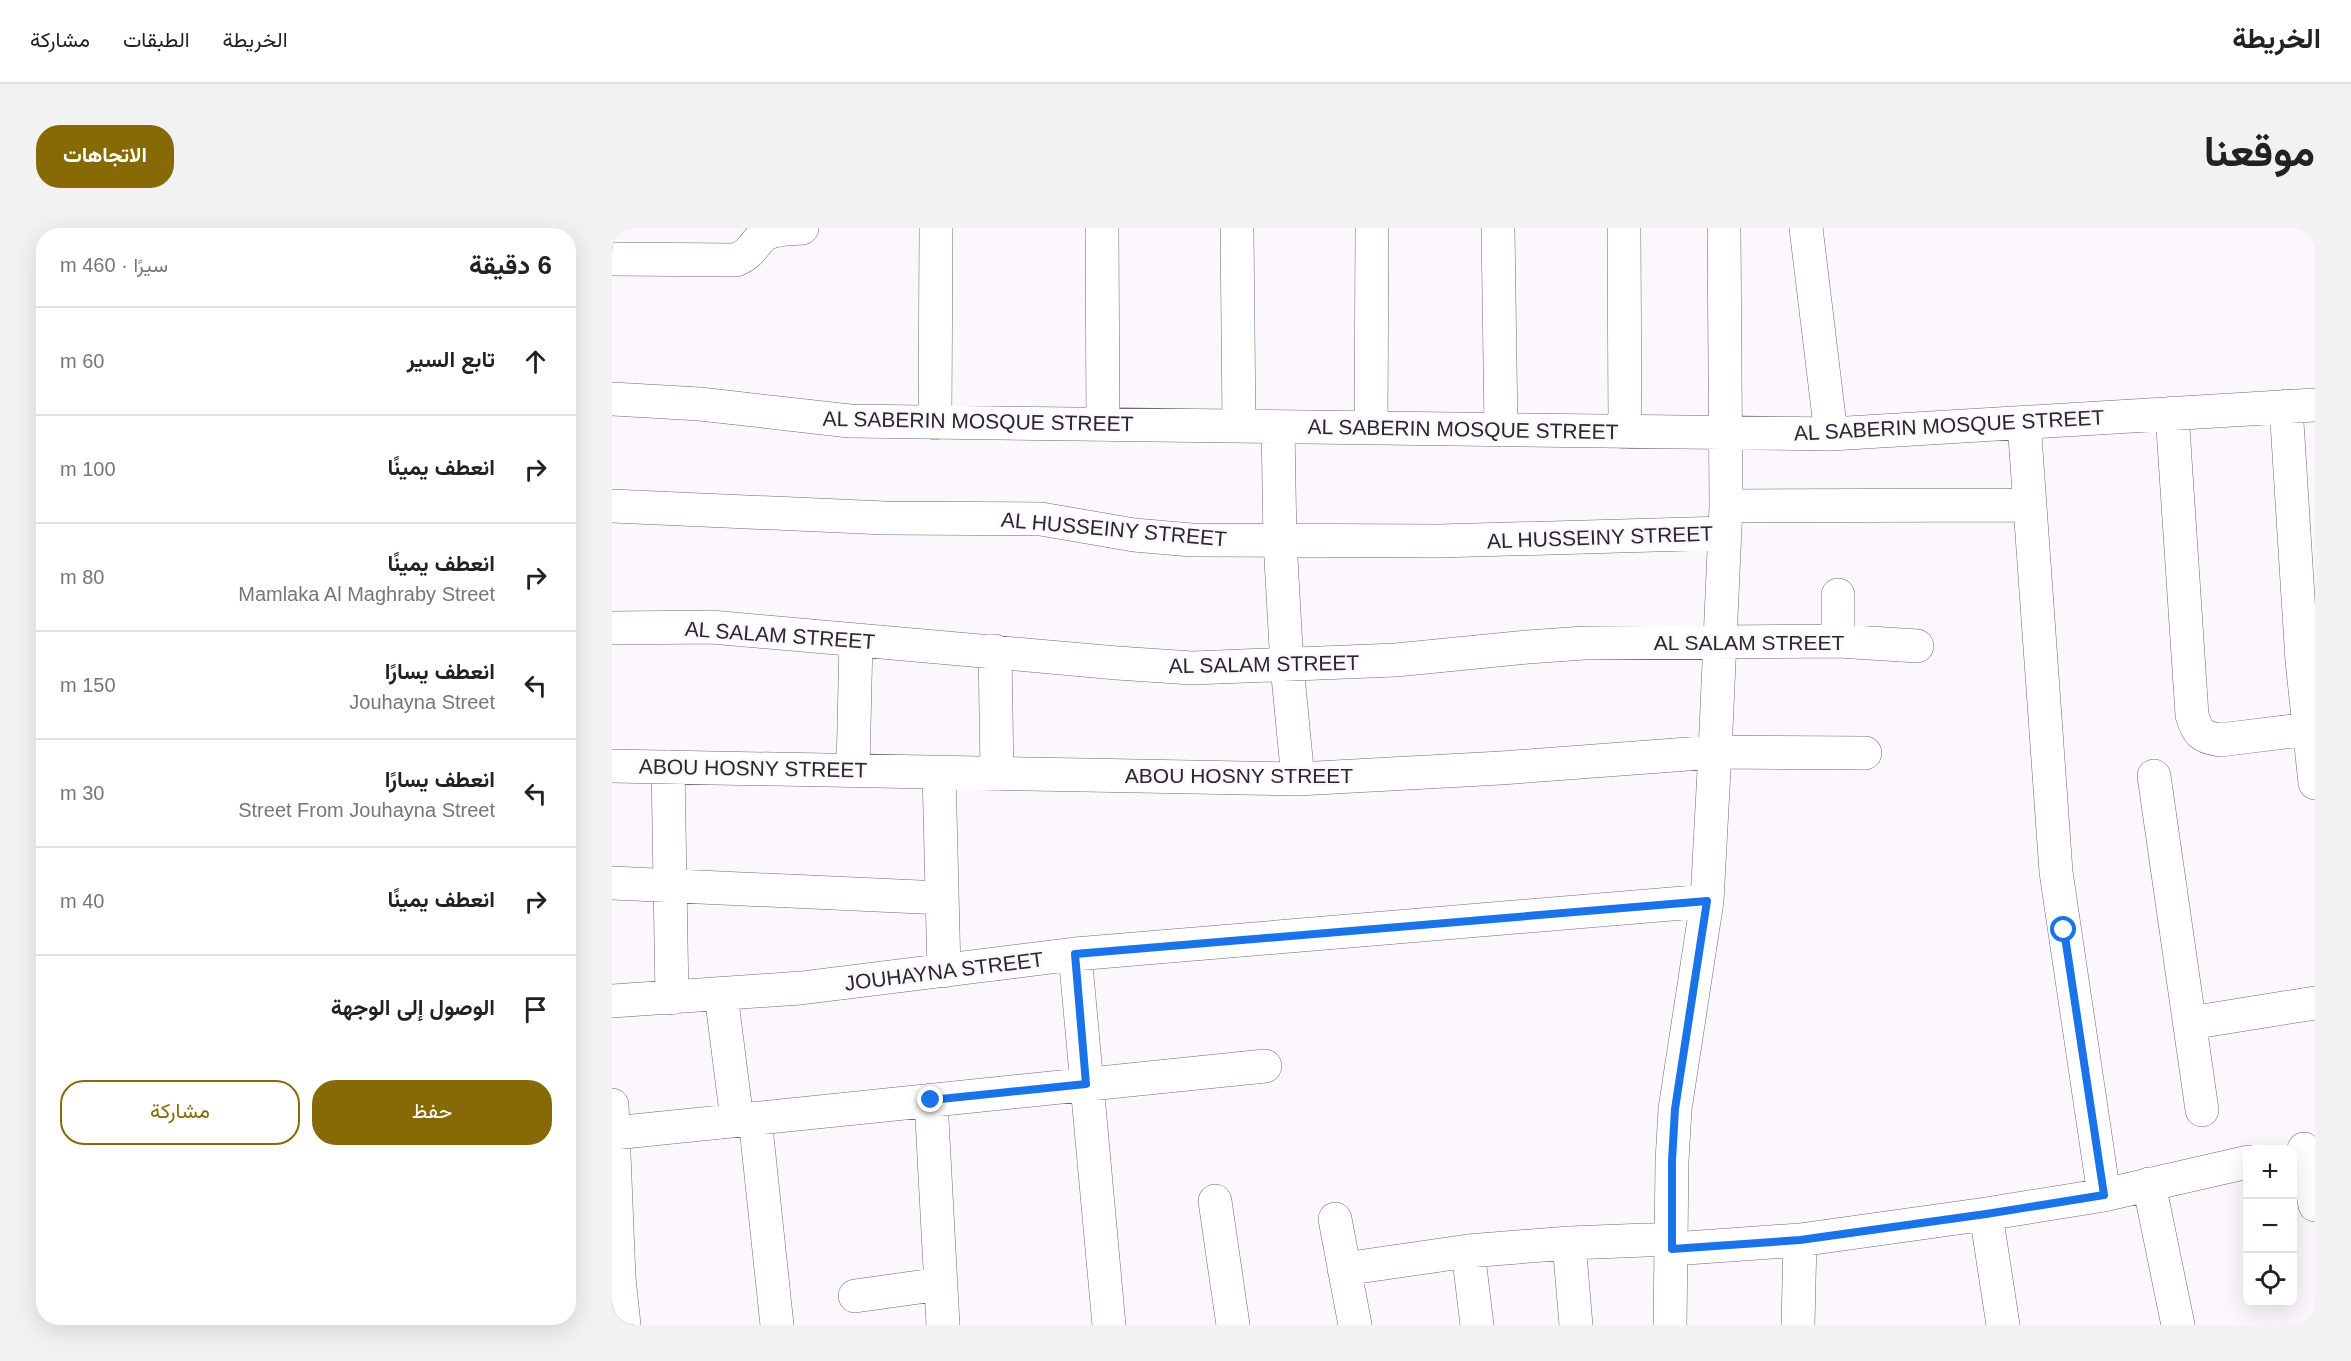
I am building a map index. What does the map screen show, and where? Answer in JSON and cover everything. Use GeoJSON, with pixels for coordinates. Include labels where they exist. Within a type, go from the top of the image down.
{"type":"FeatureCollection","features":[{"type":"Feature","properties":{"kind":"street"},"geometry":{"type":"LineString","coordinates":[[612,259],[736,260],[748,255],[764,236],[775,229],[802,228]]}},
{"type":"Feature","properties":{"kind":"street"},"geometry":{"type":"LineString","coordinates":[[935,423],[936,228]]}},
{"type":"Feature","properties":{"kind":"street"},"geometry":{"type":"LineString","coordinates":[[1102,228],[1103,425]]}},
{"type":"Feature","properties":{"kind":"street"},"geometry":{"type":"LineString","coordinates":[[1237,228],[1239,426]]}},
{"type":"Feature","properties":{"kind":"street"},"geometry":{"type":"LineString","coordinates":[[1371,429],[1372,228]]}},
{"type":"Feature","properties":{"kind":"street"},"geometry":{"type":"LineString","coordinates":[[1498,228],[1501,430]]}},
{"type":"Feature","properties":{"kind":"street"},"geometry":{"type":"LineString","coordinates":[[1624,228],[1625,432]]}},
{"type":"Feature","properties":{"kind":"street"},"geometry":{"type":"LineString","coordinates":[[1670,1325],[1675,1109],[1707,901],[1715,752],[1726,520],[1724,228]]}},
{"type":"Feature","properties":{"kind":"street"},"geometry":{"type":"LineString","coordinates":[[1806,228],[1831,434]]}},
{"type":"Feature","properties":{"kind":"street","name":"AL SABERIN MOSQUE STREET"},"geometry":{"type":"LineString","coordinates":[[612,399],[700,404],[850,421],[1831,434],[2301,406]]}},
{"type":"Feature","properties":{"kind":"street"},"geometry":{"type":"LineString","coordinates":[[2301,406],[2309,729],[2315,783]]}},
{"type":"Feature","properties":{"kind":"street"},"geometry":{"type":"LineString","coordinates":[[2172,413],[2192,715],[2196,730],[2207,738],[2220,740],[2309,729]]}},
{"type":"Feature","properties":{"kind":"street"},"geometry":{"type":"LineString","coordinates":[[2024,422],[2056,872],[2104,1195]]}},
{"type":"Feature","properties":{"kind":"street"},"geometry":{"type":"LineString","coordinates":[[1278,427],[1280,541],[1287,666],[1298,779]]}},
{"type":"Feature","properties":{"kind":"street","name":"AL HUSSEINY STREET"},"geometry":{"type":"LineString","coordinates":[[612,506],[885,518],[1041,519],[1134,535],[1192,540],[1440,541],[1726,520],[2029,505]]}},
{"type":"Feature","properties":{"kind":"street"},"geometry":{"type":"LineString","coordinates":[[1838,595],[1838,641]]}},
{"type":"Feature","properties":{"kind":"street","name":"AL SALAM STREET"},"geometry":{"type":"LineString","coordinates":[[612,628],[711,627],[1192,668],[1396,660],[1528,646],[1584,643],[1838,641],[1917,646]]}},
{"type":"Feature","properties":{"kind":"street"},"geometry":{"type":"LineString","coordinates":[[853,770],[856,639]]}},
{"type":"Feature","properties":{"kind":"street"},"geometry":{"type":"LineString","coordinates":[[995,651],[997,772]]}},
{"type":"Feature","properties":{"kind":"street","name":"ABOU HOSNY STREET"},"geometry":{"type":"LineString","coordinates":[[612,766],[1298,779],[1501,768],[1715,752],[1865,753]]}},
{"type":"Feature","properties":{"kind":"street"},"geometry":{"type":"LineString","coordinates":[[668,767],[672,998]]}},
{"type":"Feature","properties":{"kind":"street"},"geometry":{"type":"LineString","coordinates":[[939,772],[944,971]]}},
{"type":"Feature","properties":{"kind":"street"},"geometry":{"type":"LineString","coordinates":[[2154,776],[2202,1110]]}},
{"type":"Feature","properties":{"kind":"street"},"geometry":{"type":"LineString","coordinates":[[612,883],[942,898]]}},
{"type":"Feature","properties":{"kind":"street","name":"JOUHAYNA STREET"},"geometry":{"type":"LineString","coordinates":[[612,1001],[801,988],[1075,954],[1707,901]]}},
{"type":"Feature","properties":{"kind":"street"},"geometry":{"type":"LineString","coordinates":[[1075,954],[1109,1325]]}},
{"type":"Feature","properties":{"kind":"street"},"geometry":{"type":"LineString","coordinates":[[721,994],[746,1119],[777,1325]]}},
{"type":"Feature","properties":{"kind":"street"},"geometry":{"type":"LineString","coordinates":[[2190,1023],[2315,1003]]}},
{"type":"Feature","properties":{"kind":"street"},"geometry":{"type":"LineString","coordinates":[[624,1325],[616,1278],[613,1136],[746,1119],[1265,1066]]}},
{"type":"Feature","properties":{"kind":"street"},"geometry":{"type":"LineString","coordinates":[[931,1100],[943,1325]]}},
{"type":"Feature","properties":{"kind":"street"},"geometry":{"type":"LineString","coordinates":[[2304,1149],[2315,1205]]}},
{"type":"Feature","properties":{"kind":"street"},"geometry":{"type":"LineString","coordinates":[[1344,1269],[1468,1251],[1569,1243],[1672,1244],[1800,1240],[2104,1195],[2243,1163]]}},
{"type":"Feature","properties":{"kind":"street"},"geometry":{"type":"LineString","coordinates":[[2149,1184],[2178,1325]]}},
{"type":"Feature","properties":{"kind":"street"},"geometry":{"type":"LineString","coordinates":[[1215,1201],[1233,1325]]}},
{"type":"Feature","properties":{"kind":"street"},"geometry":{"type":"LineString","coordinates":[[1986,1214],[2002,1325]]}},
{"type":"Feature","properties":{"kind":"street"},"geometry":{"type":"LineString","coordinates":[[1335,1219],[1355,1325]]}},
{"type":"Feature","properties":{"kind":"street"},"geometry":{"type":"LineString","coordinates":[[1798,1325],[1800,1240]]}},
{"type":"Feature","properties":{"kind":"street"},"geometry":{"type":"LineString","coordinates":[[1569,1243],[1576,1325]]}},
{"type":"Feature","properties":{"kind":"street"},"geometry":{"type":"LineString","coordinates":[[1468,1251],[1477,1325]]}},
{"type":"Feature","properties":{"kind":"street"},"geometry":{"type":"LineString","coordinates":[[855,1296],[941,1284]]}},
{"type":"Feature","properties":{"kind":"route"},"geometry":{"type":"LineString","coordinates":[[931,1100],[1086,1084],[1075,954],[1707,901],[1675,1109],[1672,1161],[1672,1249],[1800,1240],[1986,1214],[2104,1195],[2064,930]]}}]}
